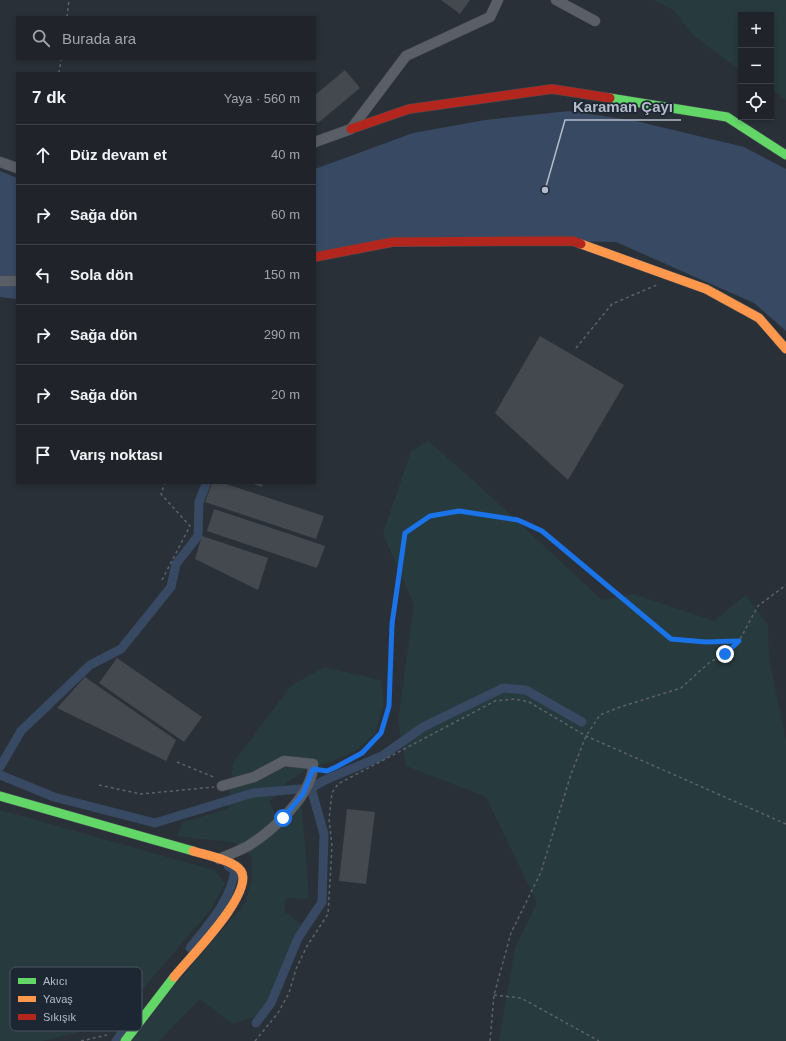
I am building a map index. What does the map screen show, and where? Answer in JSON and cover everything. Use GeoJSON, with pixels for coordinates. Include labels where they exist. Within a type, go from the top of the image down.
{"type":"FeatureCollection","features":[{"type":"Feature","properties":{"kind":"street"},"geometry":{"type":"LineString","coordinates":[[351,130],[406,56],[490,17],[498,0]]}},
{"type":"Feature","properties":{"kind":"street"},"geometry":{"type":"LineString","coordinates":[[556,0],[595,22]]}},
{"type":"Feature","properties":{"kind":"street"},"geometry":{"type":"LineString","coordinates":[[316,142],[409,109],[552,89],[727,117],[786,155]]}},
{"type":"Feature","properties":{"kind":"street"},"geometry":{"type":"LineString","coordinates":[[0,162],[16,168]]}},
{"type":"Feature","properties":{"kind":"street"},"geometry":{"type":"LineString","coordinates":[[316,258],[394,242],[573,241],[706,289],[758,318],[786,349]]}},
{"type":"Feature","properties":{"kind":"street"},"geometry":{"type":"LineString","coordinates":[[0,281],[16,281]]}},
{"type":"Feature","properties":{"kind":"street"},"geometry":{"type":"LineString","coordinates":[[219,859],[247,846],[283,818],[303,794],[313,769],[313,764],[284,761],[254,777],[221,783]]}},
{"type":"Feature","properties":{"kind":"street"},"geometry":{"type":"LineString","coordinates":[[0,796],[219,859],[236,865],[241,871],[243,880],[237,897],[224,917],[174,976],[142,1018]]}},
{"type":"Feature","properties":{"kind":"street"},"geometry":{"type":"LineString","coordinates":[[125,1041],[133,1031]]}},
{"type":"Feature","properties":{"kind":"path"},"geometry":{"type":"LineString","coordinates":[[66,16],[69,0]]}},
{"type":"Feature","properties":{"kind":"path"},"geometry":{"type":"LineString","coordinates":[[59,72],[61,60]]}},
{"type":"Feature","properties":{"kind":"path"},"geometry":{"type":"LineString","coordinates":[[576,348],[612,304],[661,284]]}},
{"type":"Feature","properties":{"kind":"path"},"geometry":{"type":"LineString","coordinates":[[162,580],[190,526],[161,494],[165,484]]}},
{"type":"Feature","properties":{"kind":"path"},"geometry":{"type":"LineString","coordinates":[[313,769],[327,771],[336,767],[362,753],[381,733],[389,706],[392,624],[405,533],[430,516],[459,511],[518,520],[542,531],[671,639],[706,642],[739,641]]}},
{"type":"Feature","properties":{"kind":"path"},"geometry":{"type":"LineString","coordinates":[[490,1041],[494,995],[511,933],[540,872],[570,774],[586,736],[600,715],[620,707],[681,688],[710,662],[725,654],[739,641],[758,606],[786,585]]}},
{"type":"Feature","properties":{"kind":"path"},"geometry":{"type":"LineString","coordinates":[[255,1041],[278,1012],[289,993],[296,969],[307,946],[328,914],[331,861],[329,819],[332,793],[338,784],[495,701],[515,699],[529,702],[586,736],[786,824]]}},
{"type":"Feature","properties":{"kind":"path"},"geometry":{"type":"LineString","coordinates":[[177,762],[221,783]]}},
{"type":"Feature","properties":{"kind":"path"},"geometry":{"type":"LineString","coordinates":[[99,785],[141,794],[221,783]]}},
{"type":"Feature","properties":{"kind":"path"},"geometry":{"type":"LineString","coordinates":[[494,995],[521,998],[599,1041]]}},
{"type":"Feature","properties":{"kind":"path"},"geometry":{"type":"LineString","coordinates":[[81,1041],[107,1036]]}},
{"type":"Feature","properties":{"kind":"green space"},"geometry":{"type":"Polygon","coordinates":[[[654,0],[786,0],[786,100],[774,91],[774,12],[738,12],[738,69],[694,36],[673,10],[654,0]]]}},
{"type":"Feature","properties":{"kind":"green space"},"geometry":{"type":"Polygon","coordinates":[[[428,441],[473,480],[602,600],[633,594],[714,621],[746,595],[768,625],[769,659],[786,740],[786,1041],[499,1041],[515,948],[537,903],[486,797],[406,766],[398,721],[414,605],[383,534],[411,451],[428,441]]]}},
{"type":"Feature","properties":{"kind":"green space"},"geometry":{"type":"Polygon","coordinates":[[[324,667],[381,680],[384,703],[375,734],[357,750],[335,760],[305,770],[287,782],[270,801],[275,816],[302,807],[309,899],[286,898],[284,911],[301,924],[268,1001],[254,1017],[232,1024],[200,999],[159,1041],[132,1041],[140,1031],[142,1031],[142,1028],[166,996],[245,903],[252,879],[252,857],[235,843],[177,836],[183,822],[228,809],[233,763],[291,686],[324,667]]]}},
{"type":"Feature","properties":{"kind":"green space"},"geometry":{"type":"Polygon","coordinates":[[[0,810],[214,870],[225,883],[212,908],[142,990],[142,967],[10,967],[10,1031],[84,1031],[43,1041],[0,1041],[0,810]]]}},
{"type":"Feature","properties":{"kind":"water"},"geometry":{"type":"Polygon","coordinates":[[[569,111],[636,121],[744,147],[786,169],[786,331],[754,303],[616,242],[415,238],[316,258],[316,169],[413,133],[485,120],[569,111]]]}},
{"type":"Feature","properties":{"kind":"water"},"geometry":{"type":"Polygon","coordinates":[[[0,171],[16,178],[16,299],[0,297],[0,171]]]}},
{"type":"Feature","properties":{"kind":"building"},"geometry":{"type":"Polygon","coordinates":[[[441,0],[470,0],[460,14],[441,0]]]}},
{"type":"Feature","properties":{"kind":"building"},"geometry":{"type":"Polygon","coordinates":[[[345,70],[360,88],[318,123],[316,121],[316,94],[345,70]]]}},
{"type":"Feature","properties":{"kind":"building"},"geometry":{"type":"Polygon","coordinates":[[[540,336],[624,385],[568,480],[495,413],[540,336]]]}},
{"type":"Feature","properties":{"kind":"building"},"geometry":{"type":"Polygon","coordinates":[[[212,484],[226,484],[324,516],[316,539],[205,502],[212,484]]]}},
{"type":"Feature","properties":{"kind":"building"},"geometry":{"type":"Polygon","coordinates":[[[253,484],[263,484],[262,487],[253,484]]]}},
{"type":"Feature","properties":{"kind":"building"},"geometry":{"type":"Polygon","coordinates":[[[214,509],[325,546],[317,568],[207,531],[214,509]]]}},
{"type":"Feature","properties":{"kind":"building"},"geometry":{"type":"Polygon","coordinates":[[[202,536],[268,558],[258,590],[195,559],[202,536]]]}},
{"type":"Feature","properties":{"kind":"building"},"geometry":{"type":"Polygon","coordinates":[[[117,658],[202,717],[184,742],[99,683],[117,658]]]}},
{"type":"Feature","properties":{"kind":"building"},"geometry":{"type":"Polygon","coordinates":[[[85,677],[176,740],[166,761],[57,708],[85,677]]]}},
{"type":"Feature","properties":{"kind":"building"},"geometry":{"type":"Polygon","coordinates":[[[347,809],[375,812],[366,884],[339,881],[347,809]]]}},
{"type":"Feature","properties":{"kind":"waterway"},"geometry":{"type":"LineString","coordinates":[[0,767],[21,731],[90,665],[121,649],[171,587],[176,564],[198,536],[199,502],[206,484]]}},
{"type":"Feature","properties":{"kind":"waterway"},"geometry":{"type":"LineString","coordinates":[[311,788],[325,780],[382,756],[423,727],[503,688],[526,690],[582,722]]}},
{"type":"Feature","properties":{"kind":"waterway"},"geometry":{"type":"LineString","coordinates":[[0,775],[54,797],[155,823],[253,793],[300,789]]}},
{"type":"Feature","properties":{"kind":"waterway"},"geometry":{"type":"LineString","coordinates":[[256,1023],[271,1003],[298,938],[322,902],[324,834],[311,788]]}},
{"type":"Feature","properties":{"kind":"waterway"},"geometry":{"type":"LineString","coordinates":[[190,948],[224,902],[233,881],[235,870],[228,866]]}},
{"type":"Feature","properties":{"kind":"waterway"},"geometry":{"type":"LineString","coordinates":[[116,1041],[123,1031]]}},
{"type":"Feature","properties":{"kind":"traffic: fast"},"geometry":{"type":"LineString","coordinates":[[610,98],[727,117],[786,155]]}},
{"type":"Feature","properties":{"kind":"traffic: fast"},"geometry":{"type":"LineString","coordinates":[[0,796],[193,851]]}},
{"type":"Feature","properties":{"kind":"traffic: fast"},"geometry":{"type":"LineString","coordinates":[[142,1019],[174,977]]}},
{"type":"Feature","properties":{"kind":"traffic: fast"},"geometry":{"type":"LineString","coordinates":[[125,1041],[133,1031]]}},
{"type":"Feature","properties":{"kind":"traffic: slow"},"geometry":{"type":"LineString","coordinates":[[581,244],[706,289],[759,318],[786,349]]}},
{"type":"Feature","properties":{"kind":"traffic: slow"},"geometry":{"type":"LineString","coordinates":[[174,977],[218,926],[230,909],[243,881],[241,871],[237,867],[219,858],[193,851]]}},
{"type":"Feature","properties":{"kind":"traffic: jam"},"geometry":{"type":"LineString","coordinates":[[351,129],[409,109],[552,89],[610,98]]}},
{"type":"Feature","properties":{"kind":"traffic: jam"},"geometry":{"type":"LineString","coordinates":[[316,257],[393,242],[573,241],[581,244]]}},
{"type":"Feature","properties":{"kind":"place","name":"Karaman Çayı"},"geometry":{"type":"Point","coordinates":[545,190]}},
{"type":"Feature","properties":{"kind":"route"},"geometry":{"type":"LineString","coordinates":[[283,818],[303,794],[313,769],[327,771],[336,767],[362,753],[381,733],[389,706],[392,624],[405,533],[430,516],[459,511],[518,520],[542,531],[671,639],[706,642],[739,641],[725,654]]}}]}
